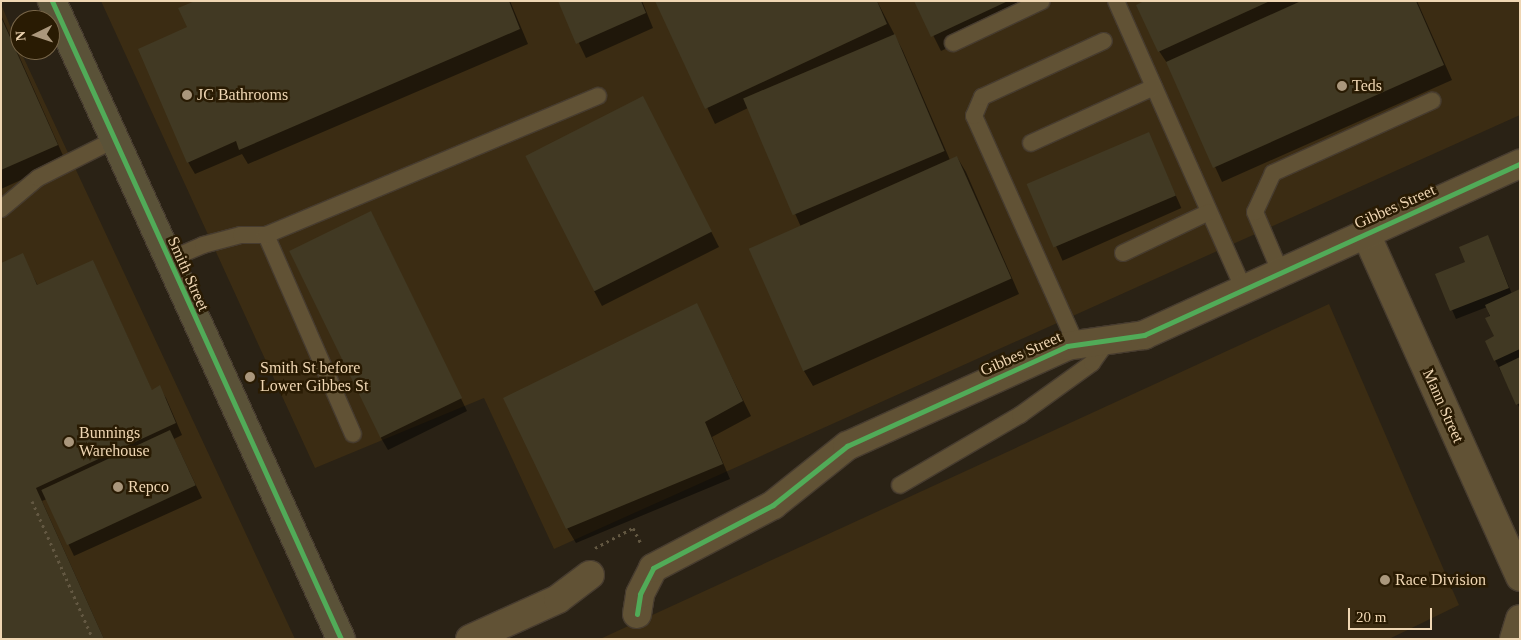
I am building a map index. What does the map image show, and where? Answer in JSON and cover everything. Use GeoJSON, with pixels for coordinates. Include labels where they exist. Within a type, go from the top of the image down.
{"type":"FeatureCollection","features":[{"type":"Feature","properties":{"kind":"street","name":"Smith Street"},"geometry":{"type":"LineString","coordinates":[[52,1],[341,639]]}},
{"type":"Feature","properties":{"kind":"street","name":"Gibbes Street"},"geometry":{"type":"LineString","coordinates":[[653,568],[773,505],[847,446],[1076,344],[1144,335],[1243,288],[1520,164]]}},
{"type":"Feature","properties":{"kind":"street","name":"Mann Street"},"geometry":{"type":"LineString","coordinates":[[1366,234],[1520,577]]}},
{"type":"Feature","properties":{"kind":"street"},"geometry":{"type":"LineString","coordinates":[[636,614],[640,594],[653,568]]}},
{"type":"Feature","properties":{"kind":"street"},"geometry":{"type":"LineString","coordinates":[[470,639],[558,599],[590,575]]}},
{"type":"Feature","properties":{"kind":"street"},"geometry":{"type":"LineString","coordinates":[[1514,639],[1520,619]]}},
{"type":"Feature","properties":{"kind":"lane"},"geometry":{"type":"LineString","coordinates":[[953,43],[1042,1]]}},
{"type":"Feature","properties":{"kind":"lane"},"geometry":{"type":"LineString","coordinates":[[1116,1],[1243,288]]}},
{"type":"Feature","properties":{"kind":"lane"},"geometry":{"type":"LineString","coordinates":[[1076,344],[974,116],[982,97],[1104,41]]}},
{"type":"Feature","properties":{"kind":"lane"},"geometry":{"type":"LineString","coordinates":[[1031,143],[1154,87]]}},
{"type":"Feature","properties":{"kind":"lane"},"geometry":{"type":"LineString","coordinates":[[168,260],[203,245],[241,235],[266,235],[598,96]]}},
{"type":"Feature","properties":{"kind":"lane"},"geometry":{"type":"LineString","coordinates":[[1280,272],[1254,212],[1273,173],[1432,102]]}},
{"type":"Feature","properties":{"kind":"lane"},"geometry":{"type":"LineString","coordinates":[[1,208],[38,178],[114,140]]}},
{"type":"Feature","properties":{"kind":"lane"},"geometry":{"type":"LineString","coordinates":[[1123,253],[1209,212]]}},
{"type":"Feature","properties":{"kind":"lane"},"geometry":{"type":"LineString","coordinates":[[266,235],[353,434]]}},
{"type":"Feature","properties":{"kind":"lane"},"geometry":{"type":"LineString","coordinates":[[900,485],[1020,415],[1092,363],[1108,340]]}},
{"type":"Feature","properties":{"kind":"path"},"geometry":{"type":"LineString","coordinates":[[32,501],[93,639]]}},
{"type":"Feature","properties":{"kind":"path"},"geometry":{"type":"LineString","coordinates":[[590,575],[588,554],[601,543],[633,528],[653,568]]}},
{"type":"Feature","properties":{"kind":"shaded area"},"geometry":{"type":"Polygon","coordinates":[[[101,1],[1520,1],[1520,115],[554,549],[484,398],[315,468],[101,1]]]}},
{"type":"Feature","properties":{"kind":"shaded area"},"geometry":{"type":"Polygon","coordinates":[[[1,4],[10,26],[10,60],[25,60],[295,639],[1,639],[1,4]]]}},
{"type":"Feature","properties":{"kind":"shaded area"},"geometry":{"type":"Polygon","coordinates":[[[1329,304],[1459,605],[1389,639],[600,639],[1329,304]]]}},
{"type":"Feature","properties":{"kind":"building"},"geometry":{"type":"Polygon","coordinates":[[[195,1],[509,1],[520,29],[239,150],[236,141],[187,163],[138,49],[187,27],[178,8],[195,1]]]}},
{"type":"Feature","properties":{"kind":"building"},"geometry":{"type":"Polygon","coordinates":[[[558,1],[641,1],[646,13],[576,44],[558,1]]]}},
{"type":"Feature","properties":{"kind":"building"},"geometry":{"type":"Polygon","coordinates":[[[655,1],[877,1],[887,24],[705,109],[655,1]]]}},
{"type":"Feature","properties":{"kind":"building"},"geometry":{"type":"Polygon","coordinates":[[[914,1],[1008,1],[931,37],[914,1]]]}},
{"type":"Feature","properties":{"kind":"building"},"geometry":{"type":"Polygon","coordinates":[[[1144,1],[1270,1],[1158,52],[1136,5],[1144,1]]]}},
{"type":"Feature","properties":{"kind":"building"},"geometry":{"type":"Polygon","coordinates":[[[1301,1],[1416,1],[1444,65],[1213,168],[1166,62],[1301,1]]]}},
{"type":"Feature","properties":{"kind":"building"},"geometry":{"type":"Polygon","coordinates":[[[1,17],[10,37],[10,60],[20,60],[58,145],[1,170],[1,17]]]}},
{"type":"Feature","properties":{"kind":"building"},"geometry":{"type":"Polygon","coordinates":[[[895,34],[945,151],[793,215],[743,98],[895,34]]]}},
{"type":"Feature","properties":{"kind":"building"},"geometry":{"type":"Polygon","coordinates":[[[643,96],[712,231],[594,291],[525,156],[643,96]]]}},
{"type":"Feature","properties":{"kind":"building"},"geometry":{"type":"Polygon","coordinates":[[[1149,132],[1176,196],[1054,247],[1027,184],[1149,132]]]}},
{"type":"Feature","properties":{"kind":"building"},"geometry":{"type":"Polygon","coordinates":[[[957,156],[1012,278],[803,371],[749,249],[957,156]]]}},
{"type":"Feature","properties":{"kind":"building"},"geometry":{"type":"Polygon","coordinates":[[[371,211],[462,398],[380,438],[289,251],[371,211]]]}},
{"type":"Feature","properties":{"kind":"building"},"geometry":{"type":"Polygon","coordinates":[[[1488,235],[1509,288],[1450,311],[1435,274],[1465,262],[1459,247],[1488,235]]]}},
{"type":"Feature","properties":{"kind":"building","name":"Bunnings Warehouse"},"geometry":{"type":"Polygon","coordinates":[[[23,253],[37,285],[93,260],[152,390],[160,385],[176,423],[36,488],[104,639],[1,639],[1,263],[23,253]]]}},
{"type":"Feature","properties":{"kind":"building"},"geometry":{"type":"Polygon","coordinates":[[[1520,289],[1520,349],[1494,361],[1485,341],[1494,336],[1485,318],[1490,316],[1485,305],[1520,289]]]}},
{"type":"Feature","properties":{"kind":"building"},"geometry":{"type":"Polygon","coordinates":[[[697,303],[743,401],[705,422],[723,464],[566,529],[503,398],[697,303]]]}},
{"type":"Feature","properties":{"kind":"building"},"geometry":{"type":"Polygon","coordinates":[[[1520,357],[1520,403],[1516,405],[1499,367],[1520,357]]]}},
{"type":"Feature","properties":{"kind":"building","name":"Repco"},"geometry":{"type":"Polygon","coordinates":[[[170,430],[196,485],[67,545],[41,490],[170,430]]]}},
{"type":"Feature","properties":{"kind":"cycle path"},"geometry":{"type":"LineString","coordinates":[[52,1],[341,639]]}},
{"type":"Feature","properties":{"kind":"cycle path"},"geometry":{"type":"LineString","coordinates":[[637,614],[640,594],[653,568],[773,505],[847,446],[1067,346],[1144,335],[1520,164]]}},
{"type":"Feature","properties":{"kind":"place","name":"Teds"},"geometry":{"type":"Point","coordinates":[1342,86]}},
{"type":"Feature","properties":{"kind":"place","name":"JC Bathrooms"},"geometry":{"type":"Point","coordinates":[187,95]}},
{"type":"Feature","properties":{"kind":"place","name":"Smith St before Lower Gibbes St"},"geometry":{"type":"Point","coordinates":[250,377]}},
{"type":"Feature","properties":{"kind":"place","name":"Bunnings Warehouse"},"geometry":{"type":"Point","coordinates":[69,442]}},
{"type":"Feature","properties":{"kind":"place","name":"Repco"},"geometry":{"type":"Point","coordinates":[118,487]}},
{"type":"Feature","properties":{"kind":"place","name":"Race Division"},"geometry":{"type":"Point","coordinates":[1385,580]}}]}
